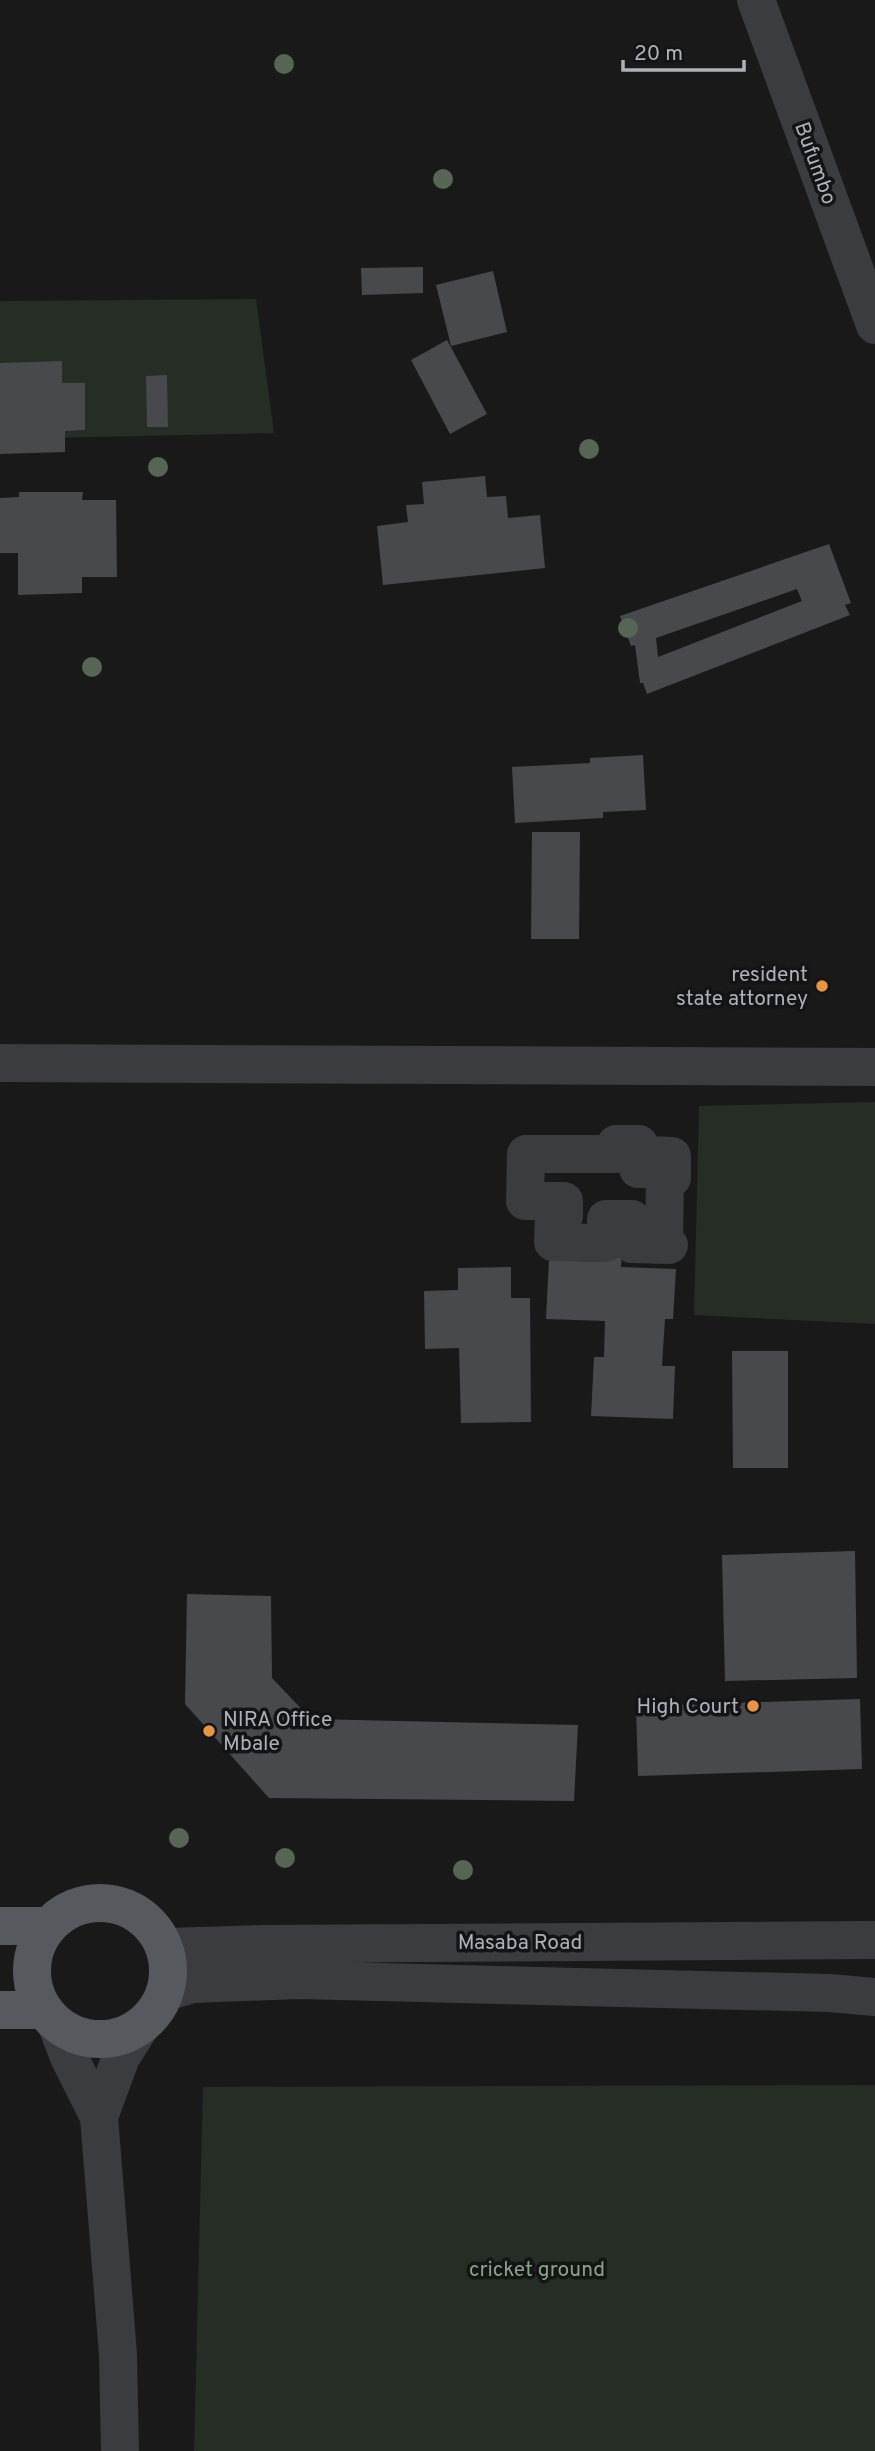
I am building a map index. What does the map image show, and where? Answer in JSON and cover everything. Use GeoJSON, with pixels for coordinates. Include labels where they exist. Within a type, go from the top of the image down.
{"type":"FeatureCollection","features":[{"type":"Feature","properties":{"kind":"main road"},"geometry":{"type":"LineString","coordinates":[[0,2010],[50,2018],[83,2038],[113,2039],[140,2027],[156,2012],[166,1992],[170,1969],[166,1947],[145,1917],[112,1902],[76,1906],[47,1926],[33,1953],[31,1983],[50,2018]]}},
{"type":"Feature","properties":{"kind":"main road"},"geometry":{"type":"LineString","coordinates":[[0,1926],[47,1926]]}},
{"type":"Feature","properties":{"kind":"street","name":"Bufumbo"},"geometry":{"type":"LineString","coordinates":[[756,0],[875,325]]}},
{"type":"Feature","properties":{"kind":"street"},"geometry":{"type":"LineString","coordinates":[[0,1063],[875,1067]]}},
{"type":"Feature","properties":{"kind":"street"},"geometry":{"type":"LineString","coordinates":[[669,1245],[632,1244],[632,1219],[606,1219],[606,1243],[553,1242],[554,1216],[564,1216],[564,1201],[525,1201],[526,1154],[616,1154],[616,1144],[639,1144],[638,1169],[648,1169],[648,1155],[672,1156],[672,1178],[665,1178],[664,1245],[669,1245]]}},
{"type":"Feature","properties":{"kind":"street","name":"Masaba Road"},"geometry":{"type":"LineString","coordinates":[[166,1947],[875,1940]]}},
{"type":"Feature","properties":{"kind":"street"},"geometry":{"type":"LineString","coordinates":[[166,1992],[192,1984],[298,1980],[830,1993],[875,1997]]}},
{"type":"Feature","properties":{"kind":"street"},"geometry":{"type":"LineString","coordinates":[[50,2018],[99,2117],[118,2354],[120,2451]]}},
{"type":"Feature","properties":{"kind":"street"},"geometry":{"type":"LineString","coordinates":[[99,2117],[121,2057],[140,2027]]}},
{"type":"Feature","properties":{"kind":"green space"},"geometry":{"type":"Polygon","coordinates":[[[256,299],[274,433],[0,439],[0,301],[256,299]]]}},
{"type":"Feature","properties":{"kind":"green space"},"geometry":{"type":"Polygon","coordinates":[[[875,1102],[875,1324],[694,1315],[699,1106],[875,1102]]]}},
{"type":"Feature","properties":{"kind":"green space","name":"cricket ground"},"geometry":{"type":"Polygon","coordinates":[[[875,2085],[875,2451],[194,2451],[203,2087],[875,2085]]]}},
{"type":"Feature","properties":{"kind":"building"},"geometry":{"type":"Polygon","coordinates":[[[423,267],[423,293],[362,295],[361,268],[423,267]]]}},
{"type":"Feature","properties":{"kind":"building"},"geometry":{"type":"Polygon","coordinates":[[[493,271],[507,332],[451,346],[436,285],[493,271]]]}},
{"type":"Feature","properties":{"kind":"building"},"geometry":{"type":"Polygon","coordinates":[[[447,340],[487,414],[450,434],[411,360],[447,340]]]}},
{"type":"Feature","properties":{"kind":"building"},"geometry":{"type":"Polygon","coordinates":[[[62,361],[62,383],[85,383],[85,430],[65,431],[65,452],[0,454],[0,363],[62,361]]]}},
{"type":"Feature","properties":{"kind":"building"},"geometry":{"type":"Polygon","coordinates":[[[167,375],[168,427],[147,427],[146,376],[167,375]]]}},
{"type":"Feature","properties":{"kind":"building"},"geometry":{"type":"Polygon","coordinates":[[[485,476],[487,497],[506,496],[508,518],[540,515],[545,568],[383,585],[377,526],[408,522],[406,505],[424,504],[422,482],[485,476]]]}},
{"type":"Feature","properties":{"kind":"building"},"geometry":{"type":"Polygon","coordinates":[[[19,492],[83,492],[82,500],[116,500],[117,577],[82,577],[82,593],[18,595],[18,553],[0,553],[0,498],[19,497],[19,492]]]}},
{"type":"Feature","properties":{"kind":"building"},"geometry":{"type":"Polygon","coordinates":[[[829,544],[851,603],[845,605],[850,615],[647,694],[643,683],[640,683],[635,645],[631,646],[620,616],[829,544]],[[797,589],[656,638],[658,657],[802,601],[797,589]]]}},
{"type":"Feature","properties":{"kind":"building"},"geometry":{"type":"Polygon","coordinates":[[[643,755],[646,810],[603,812],[603,818],[515,823],[512,767],[590,763],[590,758],[643,755]]]}},
{"type":"Feature","properties":{"kind":"building"},"geometry":{"type":"Polygon","coordinates":[[[532,832],[580,832],[579,939],[531,939],[532,832]]]}},
{"type":"Feature","properties":{"kind":"building"},"geometry":{"type":"Polygon","coordinates":[[[600,1252],[622,1253],[621,1267],[676,1269],[673,1319],[665,1319],[662,1366],[675,1366],[673,1419],[591,1416],[594,1357],[604,1357],[605,1321],[546,1319],[549,1260],[599,1262],[600,1252]]]}},
{"type":"Feature","properties":{"kind":"building"},"geometry":{"type":"Polygon","coordinates":[[[511,1267],[511,1298],[530,1298],[531,1422],[461,1423],[459,1348],[425,1349],[424,1291],[458,1290],[458,1268],[511,1267]]]}},
{"type":"Feature","properties":{"kind":"building"},"geometry":{"type":"Polygon","coordinates":[[[732,1351],[788,1351],[788,1468],[733,1468],[732,1351]]]}},
{"type":"Feature","properties":{"kind":"building"},"geometry":{"type":"Polygon","coordinates":[[[855,1551],[857,1678],[725,1681],[722,1555],[855,1551]]]}},
{"type":"Feature","properties":{"kind":"building"},"geometry":{"type":"Polygon","coordinates":[[[187,1594],[271,1596],[272,1678],[311,1719],[578,1725],[574,1801],[269,1798],[185,1704],[187,1594]]]}},
{"type":"Feature","properties":{"kind":"building"},"geometry":{"type":"Polygon","coordinates":[[[860,1699],[862,1769],[638,1776],[636,1706],[860,1699]]]}},
{"type":"Feature","properties":{"kind":"place","name":"resident state attorney"},"geometry":{"type":"Point","coordinates":[822,986]}},
{"type":"Feature","properties":{"kind":"place","name":"High Court"},"geometry":{"type":"Point","coordinates":[753,1706]}},
{"type":"Feature","properties":{"kind":"place","name":"NIRA Office Mbale"},"geometry":{"type":"Point","coordinates":[209,1731]}}]}
